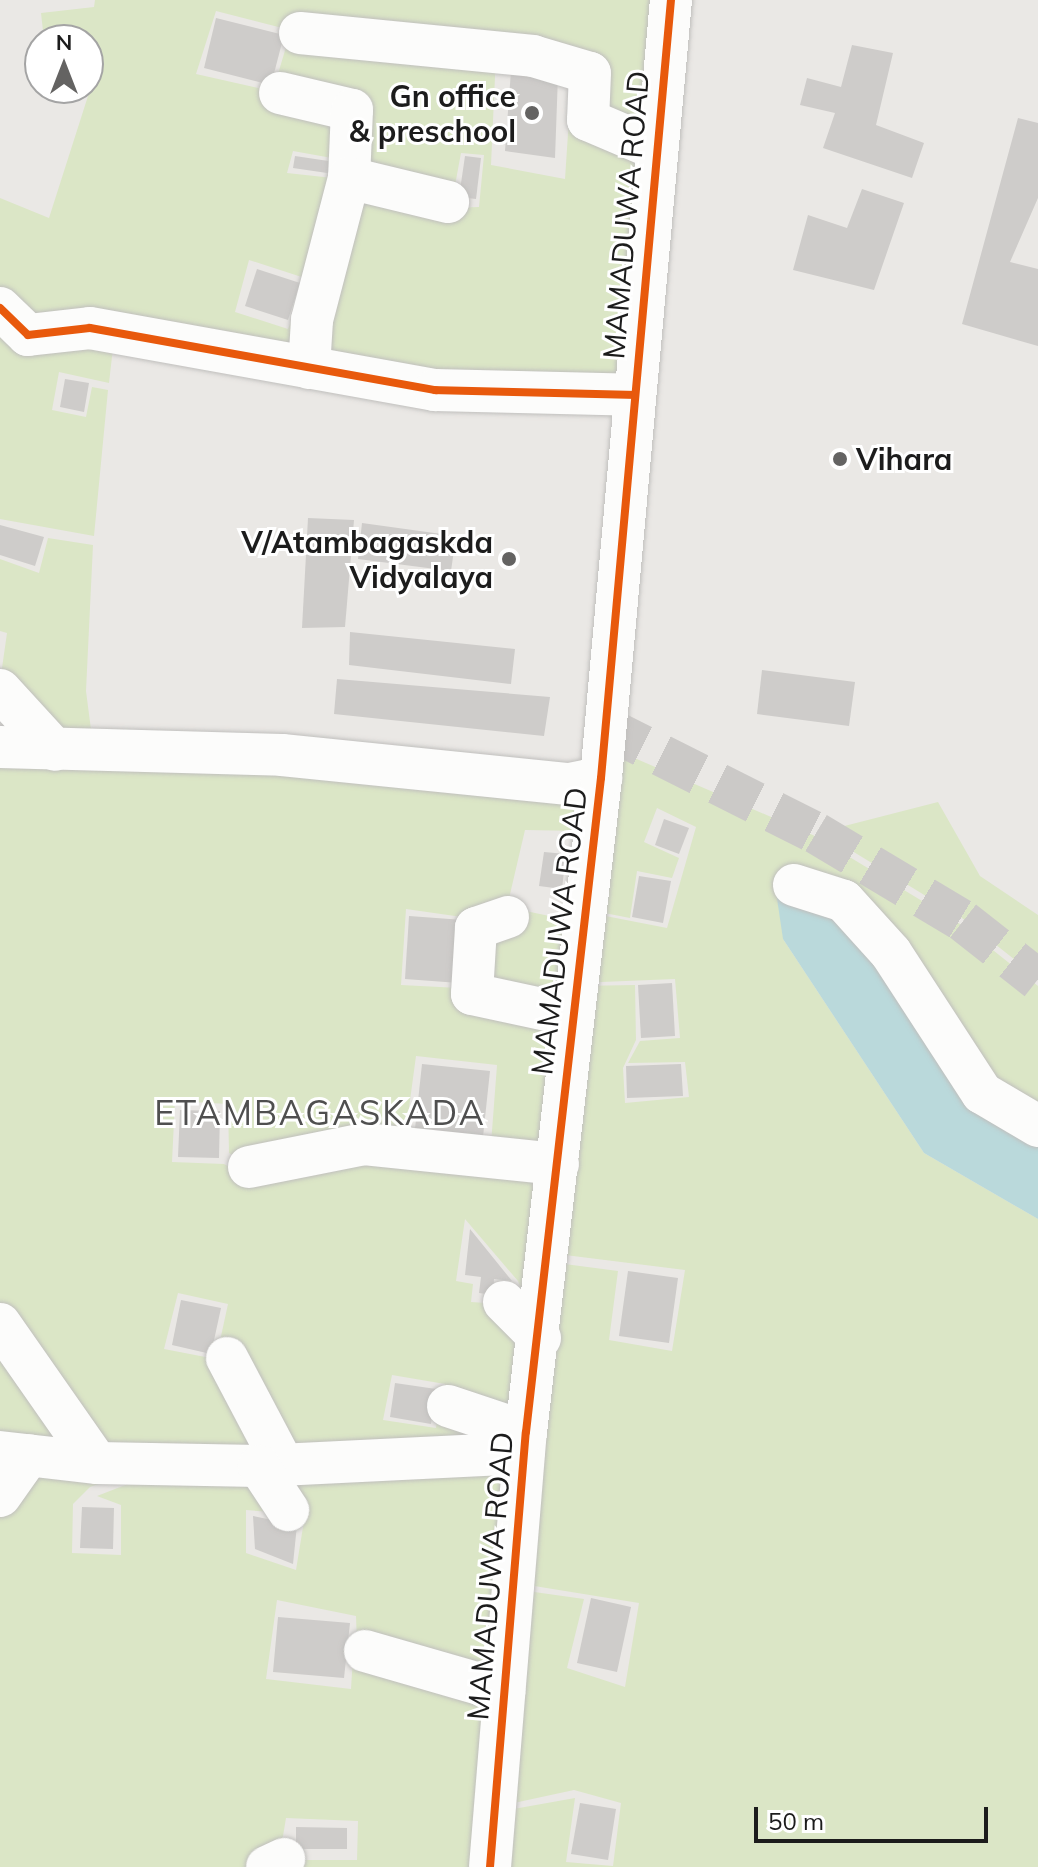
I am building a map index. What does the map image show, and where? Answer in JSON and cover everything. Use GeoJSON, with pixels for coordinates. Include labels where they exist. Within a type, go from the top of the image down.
{"type":"FeatureCollection","features":[{"type":"Feature","properties":{"kind":"street","name":"MAMADUWA ROAD"},"geometry":{"type":"LineString","coordinates":[[490,1867],[525,1442],[540,1338],[570,1015],[601,778],[589,722],[633,395],[671,0]]}},
{"type":"Feature","properties":{"kind":"street"},"geometry":{"type":"LineString","coordinates":[[300,33],[533,56],[590,73],[588,120],[656,149]]}},
{"type":"Feature","properties":{"kind":"street"},"geometry":{"type":"LineString","coordinates":[[280,93],[352,110],[349,178],[312,320],[309,368]]}},
{"type":"Feature","properties":{"kind":"street"},"geometry":{"type":"LineString","coordinates":[[349,178],[448,202]]}},
{"type":"Feature","properties":{"kind":"street"},"geometry":{"type":"LineString","coordinates":[[0,308],[28,335],[90,328],[435,390],[633,395]]}},
{"type":"Feature","properties":{"kind":"street"},"geometry":{"type":"LineString","coordinates":[[0,690],[55,750]]}},
{"type":"Feature","properties":{"kind":"street"},"geometry":{"type":"LineString","coordinates":[[0,747],[282,755],[569,784],[601,778]]}},
{"type":"Feature","properties":{"kind":"street"},"geometry":{"type":"LineString","coordinates":[[794,885],[844,901],[891,953],[982,1093],[1038,1126]]}},
{"type":"Feature","properties":{"kind":"street"},"geometry":{"type":"LineString","coordinates":[[508,917],[476,928],[472,994],[570,1015]]}},
{"type":"Feature","properties":{"kind":"street"},"geometry":{"type":"LineString","coordinates":[[249,1167],[364,1144],[558,1164]]}},
{"type":"Feature","properties":{"kind":"street"},"geometry":{"type":"LineString","coordinates":[[504,1302],[540,1338]]}},
{"type":"Feature","properties":{"kind":"street"},"geometry":{"type":"LineString","coordinates":[[0,1324],[97,1478]]}},
{"type":"Feature","properties":{"kind":"street"},"geometry":{"type":"LineString","coordinates":[[227,1358],[288,1510]]}},
{"type":"Feature","properties":{"kind":"street"},"geometry":{"type":"LineString","coordinates":[[448,1406],[525,1442]]}},
{"type":"Feature","properties":{"kind":"street"},"geometry":{"type":"LineString","coordinates":[[0,1496],[14,1454],[97,1478],[168,1464],[271,1465],[525,1442]]}},
{"type":"Feature","properties":{"kind":"street"},"geometry":{"type":"LineString","coordinates":[[365,1651],[504,1691]]}},
{"type":"Feature","properties":{"kind":"green space"},"geometry":{"type":"Polygon","coordinates":[[[95,0],[661,0],[649,157],[592,118],[592,69],[534,49],[294,31],[216,11],[196,74],[267,90],[275,84],[289,37],[496,55],[491,165],[565,179],[572,73],[586,77],[586,126],[646,164],[625,404],[435,383],[317,361],[351,185],[451,208],[479,207],[484,155],[461,153],[453,196],[355,173],[357,105],[276,88],[276,99],[346,115],[343,160],[293,151],[287,173],[342,179],[317,282],[249,260],[235,312],[288,329],[305,287],[315,290],[305,360],[90,321],[29,328],[0,298],[0,198],[49,218],[85,104],[104,104],[104,24],[42,24],[41,13],[94,7],[95,0]]]}},
{"type":"Feature","properties":{"kind":"green space"},"geometry":{"type":"Polygon","coordinates":[[[0,317],[114,339],[109,383],[59,372],[52,410],[86,417],[92,387],[108,390],[94,536],[0,519],[0,317]]]}},
{"type":"Feature","properties":{"kind":"green space"},"geometry":{"type":"Polygon","coordinates":[[[48,538],[93,545],[86,691],[93,745],[60,745],[0,682],[7,633],[0,631],[0,559],[39,573],[48,538]]]}},
{"type":"Feature","properties":{"kind":"green space"},"geometry":{"type":"Polygon","coordinates":[[[602,744],[815,836],[960,924],[1038,986],[1038,1117],[783,939],[924,1153],[1038,1219],[1038,1867],[498,1867],[502,1811],[575,1798],[566,1862],[613,1866],[621,1803],[574,1790],[504,1805],[520,1590],[584,1599],[567,1668],[625,1687],[639,1603],[522,1584],[557,1263],[618,1271],[609,1340],[672,1351],[685,1270],[557,1254],[577,986],[635,985],[636,1040],[623,1068],[625,1103],[689,1097],[685,1062],[628,1063],[640,1041],[680,1038],[675,979],[577,983],[585,912],[667,928],[696,827],[657,808],[644,842],[679,858],[672,878],[637,871],[630,918],[589,910],[602,744]]]}},
{"type":"Feature","properties":{"kind":"green space"},"geometry":{"type":"Polygon","coordinates":[[[0,751],[590,796],[581,831],[525,830],[507,907],[573,921],[566,1010],[477,990],[469,918],[406,909],[401,985],[459,988],[566,1018],[548,1157],[491,1144],[497,1065],[416,1056],[404,1145],[247,1162],[229,1153],[228,1104],[175,1101],[172,1162],[224,1164],[243,1174],[362,1151],[549,1167],[534,1326],[518,1281],[465,1219],[456,1281],[473,1284],[471,1302],[501,1304],[532,1340],[520,1424],[444,1400],[445,1384],[392,1375],[383,1420],[436,1428],[439,1407],[516,1434],[289,1456],[218,1350],[228,1304],[178,1293],[164,1349],[221,1360],[272,1459],[101,1457],[0,1312],[0,751]]]}},
{"type":"Feature","properties":{"kind":"green space"},"geometry":{"type":"Polygon","coordinates":[[[938,802],[980,876],[1038,915],[1038,978],[962,918],[821,832],[938,802]]]}},
{"type":"Feature","properties":{"kind":"green space"},"geometry":{"type":"Polygon","coordinates":[[[0,1332],[87,1458],[0,1447],[0,1332]]]}},
{"type":"Feature","properties":{"kind":"green space"},"geometry":{"type":"Polygon","coordinates":[[[33,1460],[135,1471],[90,1487],[73,1504],[72,1553],[121,1555],[121,1505],[97,1496],[169,1468],[255,1472],[284,1513],[246,1510],[246,1553],[296,1570],[304,1521],[271,1470],[517,1460],[496,1681],[357,1645],[356,1616],[277,1600],[266,1679],[351,1689],[353,1656],[500,1696],[478,1867],[287,1867],[299,1860],[357,1860],[358,1821],[286,1818],[280,1854],[252,1867],[0,1867],[0,1506],[33,1460]]]}},
{"type":"Feature","properties":{"kind":"water"},"geometry":{"type":"Polygon","coordinates":[[[775,885],[843,908],[1038,1138],[1038,1219],[924,1153],[783,939],[775,885]]]}},
{"type":"Feature","properties":{"kind":"building"},"geometry":{"type":"Polygon","coordinates":[[[216,18],[284,35],[271,85],[204,68],[216,18]]]}},
{"type":"Feature","properties":{"kind":"building"},"geometry":{"type":"Polygon","coordinates":[[[852,45],[893,53],[876,125],[924,143],[912,178],[823,148],[835,113],[800,105],[807,78],[841,87],[852,45]]]}},
{"type":"Feature","properties":{"kind":"building","name":"Gn office & preschool"},"geometry":{"type":"Polygon","coordinates":[[[511,71],[558,75],[555,158],[505,151],[511,71]]]}},
{"type":"Feature","properties":{"kind":"building"},"geometry":{"type":"Polygon","coordinates":[[[1018,118],[1038,123],[1038,198],[1010,262],[1038,269],[1038,346],[962,324],[1018,118]]]}},
{"type":"Feature","properties":{"kind":"building"},"geometry":{"type":"Polygon","coordinates":[[[295,156],[335,162],[334,174],[293,168],[295,156]]]}},
{"type":"Feature","properties":{"kind":"building"},"geometry":{"type":"Polygon","coordinates":[[[465,156],[481,158],[476,199],[459,197],[465,156]]]}},
{"type":"Feature","properties":{"kind":"building"},"geometry":{"type":"Polygon","coordinates":[[[862,189],[904,203],[874,290],[793,270],[808,215],[847,228],[862,189]]]}},
{"type":"Feature","properties":{"kind":"building"},"geometry":{"type":"Polygon","coordinates":[[[257,269],[300,283],[288,320],[245,306],[257,269]]]}},
{"type":"Feature","properties":{"kind":"building"},"geometry":{"type":"Polygon","coordinates":[[[65,379],[89,383],[84,412],[60,407],[65,379]]]}},
{"type":"Feature","properties":{"kind":"building"},"geometry":{"type":"Polygon","coordinates":[[[308,518],[354,520],[345,627],[302,628],[308,518]]]}},
{"type":"Feature","properties":{"kind":"building"},"geometry":{"type":"Polygon","coordinates":[[[362,523],[456,536],[451,571],[358,559],[362,523]]]}},
{"type":"Feature","properties":{"kind":"building"},"geometry":{"type":"Polygon","coordinates":[[[0,525],[44,537],[35,566],[0,555],[0,525]]]}},
{"type":"Feature","properties":{"kind":"building"},"geometry":{"type":"Polygon","coordinates":[[[350,632],[515,649],[511,684],[349,665],[350,632]]]}},
{"type":"Feature","properties":{"kind":"building"},"geometry":{"type":"Polygon","coordinates":[[[762,670],[855,682],[849,726],[757,714],[762,670]]]}},
{"type":"Feature","properties":{"kind":"building"},"geometry":{"type":"Polygon","coordinates":[[[337,679],[550,697],[544,736],[334,714],[337,679]]]}},
{"type":"Feature","properties":{"kind":"building"},"geometry":{"type":"Polygon","coordinates":[[[664,819],[689,828],[679,854],[655,845],[664,819]]]}},
{"type":"Feature","properties":{"kind":"building"},"geometry":{"type":"Polygon","coordinates":[[[544,852],[566,854],[562,889],[539,886],[544,852]]]}},
{"type":"Feature","properties":{"kind":"building"},"geometry":{"type":"Polygon","coordinates":[[[639,876],[671,881],[663,923],[632,917],[639,876]]]}},
{"type":"Feature","properties":{"kind":"building"},"geometry":{"type":"Polygon","coordinates":[[[409,916],[463,920],[459,983],[405,979],[409,916]]]}},
{"type":"Feature","properties":{"kind":"building"},"geometry":{"type":"Polygon","coordinates":[[[672,983],[675,1036],[641,1038],[638,985],[672,983]]]}},
{"type":"Feature","properties":{"kind":"building"},"geometry":{"type":"Polygon","coordinates":[[[422,1064],[490,1071],[482,1146],[414,1138],[422,1064]]]}},
{"type":"Feature","properties":{"kind":"building"},"geometry":{"type":"Polygon","coordinates":[[[681,1064],[683,1096],[627,1098],[626,1066],[681,1064]]]}},
{"type":"Feature","properties":{"kind":"building"},"geometry":{"type":"Polygon","coordinates":[[[180,1110],[220,1111],[219,1158],[178,1157],[180,1110]]]}},
{"type":"Feature","properties":{"kind":"building"},"geometry":{"type":"Polygon","coordinates":[[[470,1229],[512,1281],[494,1279],[493,1295],[479,1293],[481,1277],[465,1275],[470,1229]]]}},
{"type":"Feature","properties":{"kind":"building"},"geometry":{"type":"Polygon","coordinates":[[[628,1271],[678,1278],[669,1343],[619,1336],[628,1271]]]}},
{"type":"Feature","properties":{"kind":"building"},"geometry":{"type":"Polygon","coordinates":[[[181,1300],[221,1308],[211,1354],[172,1345],[181,1300]]]}},
{"type":"Feature","properties":{"kind":"building"},"geometry":{"type":"Polygon","coordinates":[[[395,1383],[436,1389],[431,1424],[390,1417],[395,1383]]]}},
{"type":"Feature","properties":{"kind":"building"},"geometry":{"type":"Polygon","coordinates":[[[82,1507],[114,1508],[113,1549],[80,1548],[82,1507]]]}},
{"type":"Feature","properties":{"kind":"building"},"geometry":{"type":"Polygon","coordinates":[[[253,1516],[297,1525],[293,1564],[255,1549],[253,1516]]]}},
{"type":"Feature","properties":{"kind":"building"},"geometry":{"type":"Polygon","coordinates":[[[591,1598],[631,1607],[617,1672],[577,1663],[591,1598]]]}},
{"type":"Feature","properties":{"kind":"building"},"geometry":{"type":"Polygon","coordinates":[[[278,1617],[350,1623],[344,1678],[273,1672],[278,1617]]]}},
{"type":"Feature","properties":{"kind":"building"},"geometry":{"type":"Polygon","coordinates":[[[580,1803],[616,1809],[608,1860],[571,1854],[580,1803]]]}},
{"type":"Feature","properties":{"kind":"building"},"geometry":{"type":"Polygon","coordinates":[[[296,1827],[347,1828],[347,1849],[296,1849],[296,1827]]]}},
{"type":"Feature","properties":{"kind":"tunnel"},"geometry":{"type":"LineString","coordinates":[[605,727],[816,833],[963,921],[1038,980]]}},
{"type":"Feature","properties":{"kind":"cycle path"},"geometry":{"type":"LineString","coordinates":[[490,1867],[526,1432],[601,778],[671,0]]}},
{"type":"Feature","properties":{"kind":"cycle path"},"geometry":{"type":"LineString","coordinates":[[0,308],[28,335],[90,328],[435,390],[633,395]]}},
{"type":"Feature","properties":{"kind":"place","name":"Gn office & preschool"},"geometry":{"type":"Point","coordinates":[532,113]}},
{"type":"Feature","properties":{"kind":"place","name":"Vihara"},"geometry":{"type":"Point","coordinates":[840,459]}},
{"type":"Feature","properties":{"kind":"place","name":"V/Atambagaskda Vidyalaya"},"geometry":{"type":"Point","coordinates":[509,559]}},
{"type":"Feature","properties":{"kind":"district","name":"ETAMBAGASKADA"},"geometry":{"type":"Point","coordinates":[320,1113]}}]}
